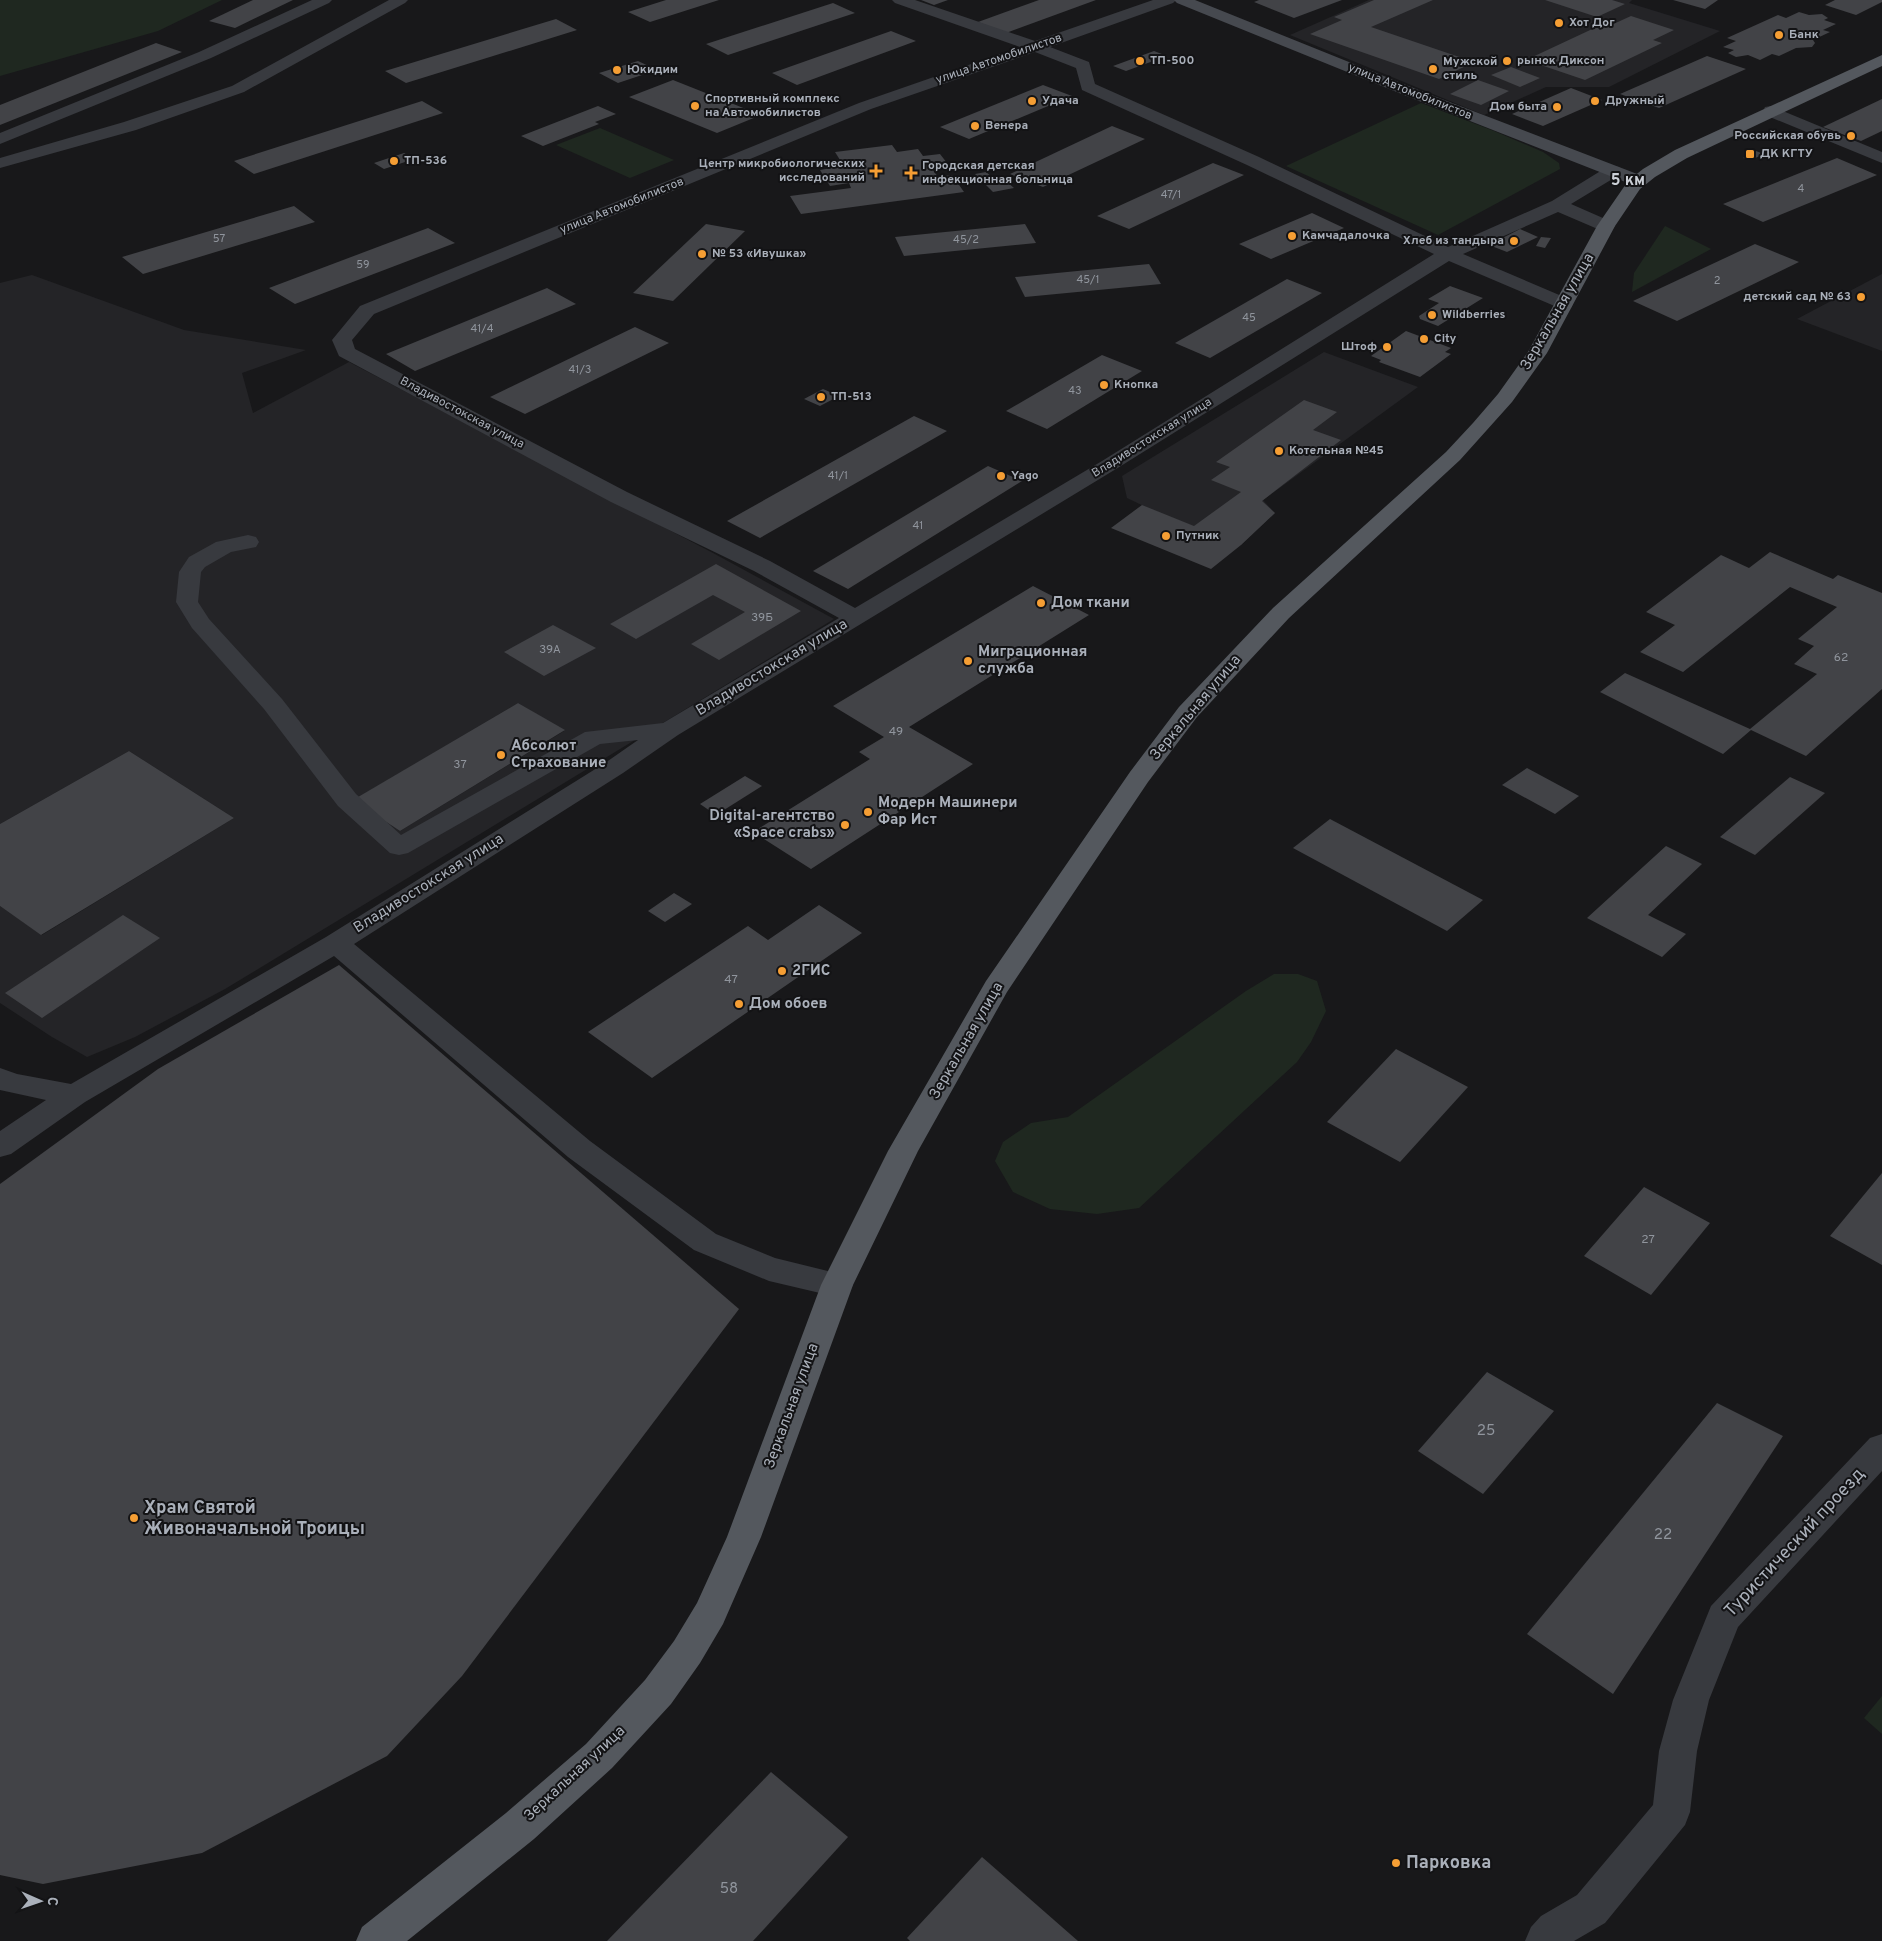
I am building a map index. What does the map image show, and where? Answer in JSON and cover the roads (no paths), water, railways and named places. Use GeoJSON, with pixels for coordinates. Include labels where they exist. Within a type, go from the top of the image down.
{"type":"FeatureCollection","features":[{"type":"Feature","properties":{"kind":"main road","name":"Зеркальная улица"},"geometry":{"type":"LineString","coordinates":[[376,1941],[520,1826],[599,1756],[658,1692],[687,1652],[710,1613],[744,1538],[837,1285],[903,1152],[996,988],[1139,777],[1188,712],[1257,636],[1446,463],[1480,427],[1537,353],[1606,226],[1622,202],[1648,173],[1681,154],[1882,60]]}},
{"type":"Feature","properties":{"kind":"street"},"geometry":{"type":"LineString","coordinates":[[0,139],[206,55],[324,0]]}},
{"type":"Feature","properties":{"kind":"street"},"geometry":{"type":"LineString","coordinates":[[0,163],[130,126],[238,89],[400,0]]}},
{"type":"Feature","properties":{"kind":"street"},"geometry":{"type":"LineString","coordinates":[[900,0],[1083,65],[1088,87],[1253,161],[1447,254],[1564,304]]}},
{"type":"Feature","properties":{"kind":"street","name":"улица Автомобилистов"},"geometry":{"type":"LineString","coordinates":[[342,340],[367,310],[865,106],[1168,0]]}},
{"type":"Feature","properties":{"kind":"street","name":"улица Автомобилистов"},"geometry":{"type":"LineString","coordinates":[[1182,0],[1420,96],[1640,181]]}},
{"type":"Feature","properties":{"kind":"street"},"geometry":{"type":"LineString","coordinates":[[1771,111],[1882,158]]}},
{"type":"Feature","properties":{"kind":"street","name":"Владивостокская улица"},"geometry":{"type":"LineString","coordinates":[[1558,205],[1613,171]]}},
{"type":"Feature","properties":{"kind":"street","name":"Владивостокская улица"},"geometry":{"type":"LineString","coordinates":[[0,1146],[75,1095],[336,943],[614,768],[669,730],[1109,465],[1447,254],[1558,205],[1640,181]]}},
{"type":"Feature","properties":{"kind":"street"},"geometry":{"type":"LineString","coordinates":[[1558,205],[1606,226]]}},
{"type":"Feature","properties":{"kind":"street","name":"Владивостокская улица"},"geometry":{"type":"LineString","coordinates":[[342,340],[346,352],[619,497],[762,566],[856,618]]}},
{"type":"Feature","properties":{"kind":"street"},"geometry":{"type":"LineString","coordinates":[[248,542],[224,547],[197,562],[190,572],[187,602],[200,623],[273,704],[346,800],[399,847],[594,737],[669,730]]}},
{"type":"Feature","properties":{"kind":"street"},"geometry":{"type":"LineString","coordinates":[[336,943],[579,1149],[705,1242],[769,1269],[837,1285]]}},
{"type":"Feature","properties":{"kind":"street"},"geometry":{"type":"LineString","coordinates":[[4,1085],[75,1095]]}},
{"type":"Feature","properties":{"kind":"street","name":"Туристический проезд"},"geometry":{"type":"LineString","coordinates":[[1545,1941],[1555,1930],[1591,1910],[1671,1812],[1678,1751],[1691,1700],[1724,1617],[1882,1448]]}},
{"type":"Feature","properties":{"kind":"place","name":"Хот Дог"},"geometry":{"type":"Point","coordinates":[1559,23]}},
{"type":"Feature","properties":{"kind":"place","name":"Банк"},"geometry":{"type":"Point","coordinates":[1779,35]}},
{"type":"Feature","properties":{"kind":"place","name":"ТП-500"},"geometry":{"type":"Point","coordinates":[1140,61]}},
{"type":"Feature","properties":{"kind":"place","name":"рынок Диксон"},"geometry":{"type":"Point","coordinates":[1507,61]}},
{"type":"Feature","properties":{"kind":"place","name":"Мужской стиль"},"geometry":{"type":"Point","coordinates":[1433,69]}},
{"type":"Feature","properties":{"kind":"place","name":"Юкидим"},"geometry":{"type":"Point","coordinates":[617,70]}},
{"type":"Feature","properties":{"kind":"place","name":"Удача"},"geometry":{"type":"Point","coordinates":[1032,101]}},
{"type":"Feature","properties":{"kind":"place","name":"Дружный"},"geometry":{"type":"Point","coordinates":[1595,101]}},
{"type":"Feature","properties":{"kind":"place","name":"Спортивный комплекс на Автомобилистов"},"geometry":{"type":"Point","coordinates":[695,106]}},
{"type":"Feature","properties":{"kind":"place","name":"Дом быта"},"geometry":{"type":"Point","coordinates":[1557,107]}},
{"type":"Feature","properties":{"kind":"place","name":"Венера"},"geometry":{"type":"Point","coordinates":[975,126]}},
{"type":"Feature","properties":{"kind":"place","name":"Российская обувь"},"geometry":{"type":"Point","coordinates":[1851,136]}},
{"type":"Feature","properties":{"kind":"place","name":"ДК КГТУ"},"geometry":{"type":"Point","coordinates":[1750,154]}},
{"type":"Feature","properties":{"kind":"place","name":"ТП-536"},"geometry":{"type":"Point","coordinates":[394,161]}},
{"type":"Feature","properties":{"kind":"place","name":"Центр микробиологических исследований"},"geometry":{"type":"Point","coordinates":[876,171]}},
{"type":"Feature","properties":{"kind":"place","name":"Городская детская инфекционная больница"},"geometry":{"type":"Point","coordinates":[911,173]}},
{"type":"Feature","properties":{"kind":"place","name":"Камчадалочка"},"geometry":{"type":"Point","coordinates":[1292,236]}},
{"type":"Feature","properties":{"kind":"place","name":"Хлеб из тандыра"},"geometry":{"type":"Point","coordinates":[1514,241]}},
{"type":"Feature","properties":{"kind":"place","name":"№ 53 «Ивушка»"},"geometry":{"type":"Point","coordinates":[702,254]}},
{"type":"Feature","properties":{"kind":"place","name":"детский сад № 63"},"geometry":{"type":"Point","coordinates":[1861,297]}},
{"type":"Feature","properties":{"kind":"place","name":"Wildberries"},"geometry":{"type":"Point","coordinates":[1432,315]}},
{"type":"Feature","properties":{"kind":"place","name":"City"},"geometry":{"type":"Point","coordinates":[1424,339]}},
{"type":"Feature","properties":{"kind":"place","name":"Штоф"},"geometry":{"type":"Point","coordinates":[1387,347]}},
{"type":"Feature","properties":{"kind":"place","name":"Кнопка"},"geometry":{"type":"Point","coordinates":[1104,385]}},
{"type":"Feature","properties":{"kind":"place","name":"ТП-513"},"geometry":{"type":"Point","coordinates":[821,397]}},
{"type":"Feature","properties":{"kind":"place","name":"Котельная №45"},"geometry":{"type":"Point","coordinates":[1279,451]}},
{"type":"Feature","properties":{"kind":"place","name":"Yago"},"geometry":{"type":"Point","coordinates":[1001,476]}},
{"type":"Feature","properties":{"kind":"place","name":"Путник"},"geometry":{"type":"Point","coordinates":[1166,536]}},
{"type":"Feature","properties":{"kind":"place","name":"Дом ткани"},"geometry":{"type":"Point","coordinates":[1041,603]}},
{"type":"Feature","properties":{"kind":"place","name":"Миграционная служба"},"geometry":{"type":"Point","coordinates":[968,661]}},
{"type":"Feature","properties":{"kind":"place","name":"Абсолют Страхование"},"geometry":{"type":"Point","coordinates":[501,755]}},
{"type":"Feature","properties":{"kind":"place","name":"Модерн Машинери Фар Ист"},"geometry":{"type":"Point","coordinates":[868,812]}},
{"type":"Feature","properties":{"kind":"place","name":"Digital-агентство «Space crabs»"},"geometry":{"type":"Point","coordinates":[845,825]}},
{"type":"Feature","properties":{"kind":"place","name":"2ГИС"},"geometry":{"type":"Point","coordinates":[782,971]}},
{"type":"Feature","properties":{"kind":"place","name":"Дом обоев"},"geometry":{"type":"Point","coordinates":[739,1004]}},
{"type":"Feature","properties":{"kind":"place","name":"Храм Святой Живоначальной Троицы"},"geometry":{"type":"Point","coordinates":[134,1518]}},
{"type":"Feature","properties":{"kind":"place","name":"Парковка"},"geometry":{"type":"Point","coordinates":[1396,1863]}},
{"type":"Feature","properties":{"kind":"district","name":"5 км"},"geometry":{"type":"Point","coordinates":[1628,181]}}]}
